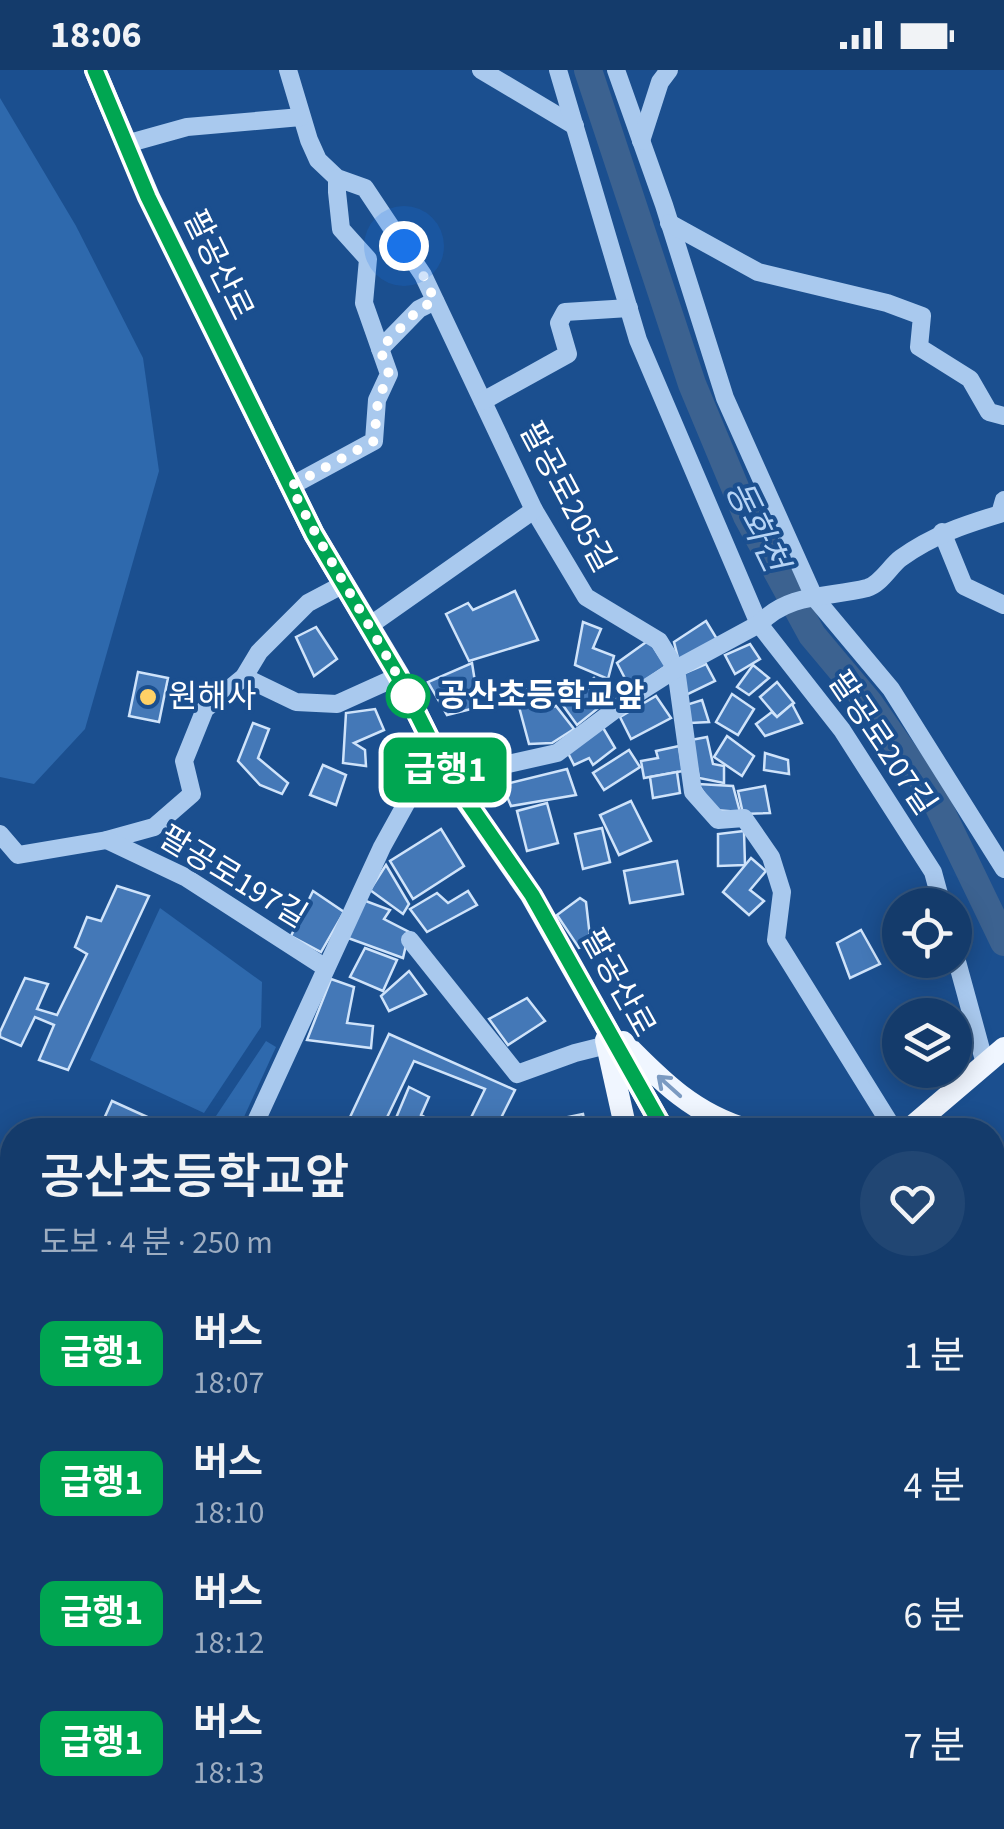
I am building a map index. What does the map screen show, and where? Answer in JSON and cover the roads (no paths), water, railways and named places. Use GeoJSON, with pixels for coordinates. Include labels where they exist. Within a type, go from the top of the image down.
{"type":"FeatureCollection","features":[{"type":"Feature","properties":{"kind":"main road","name":"팔공산로"},"geometry":{"type":"LineString","coordinates":[[95,70],[148,197],[314,534],[398,676],[446,771],[532,895],[605,1033],[657,1118]]}},
{"type":"Feature","properties":{"kind":"main road"},"geometry":{"type":"LineString","coordinates":[[605,1033],[623,1118]]}},
{"type":"Feature","properties":{"kind":"main road"},"geometry":{"type":"LineString","coordinates":[[605,1033],[686,1102],[717,1118]]}},
{"type":"Feature","properties":{"kind":"main road"},"geometry":{"type":"LineString","coordinates":[[922,1118],[1004,1048]]}},
{"type":"Feature","properties":{"kind":"main road"},"geometry":{"type":"LineString","coordinates":[[937,1118],[985,1064]]}},
{"type":"Feature","properties":{"kind":"street","name":"팔공로205길"},"geometry":{"type":"LineString","coordinates":[[288,70],[318,160],[337,178],[366,188],[423,275],[534,510],[586,596],[659,641],[676,669]]}},
{"type":"Feature","properties":{"kind":"street"},"geometry":{"type":"LineString","coordinates":[[481,70],[575,126]]}},
{"type":"Feature","properties":{"kind":"street","name":"팔공로207길"},"geometry":{"type":"LineString","coordinates":[[558,70],[638,340],[762,621],[842,730],[933,872],[937,888]]}},
{"type":"Feature","properties":{"kind":"street"},"geometry":{"type":"LineString","coordinates":[[616,70],[725,398],[807,597],[891,689],[1004,869]]}},
{"type":"Feature","properties":{"kind":"street"},"geometry":{"type":"LineString","coordinates":[[641,142],[660,82],[668,70]]}},
{"type":"Feature","properties":{"kind":"street"},"geometry":{"type":"LineString","coordinates":[[126,144],[187,127],[301,116]]}},
{"type":"Feature","properties":{"kind":"street"},"geometry":{"type":"LineString","coordinates":[[291,486],[374,441],[378,400],[389,374],[364,303],[368,259],[341,230],[337,178]]}},
{"type":"Feature","properties":{"kind":"street"},"geometry":{"type":"LineString","coordinates":[[670,223],[758,272],[887,302],[922,316],[920,347],[970,379],[989,412],[1004,416]]}},
{"type":"Feature","properties":{"kind":"street"},"geometry":{"type":"LineString","coordinates":[[380,349],[420,308],[435,301]]}},
{"type":"Feature","properties":{"kind":"street"},"geometry":{"type":"LineString","coordinates":[[483,401],[568,354],[559,323],[565,312],[629,308]]}},
{"type":"Feature","properties":{"kind":"street"},"geometry":{"type":"LineString","coordinates":[[446,771],[495,768],[556,753],[676,669],[807,597],[872,587],[899,559],[942,532],[1000,514],[1004,500]]}},
{"type":"Feature","properties":{"kind":"street"},"geometry":{"type":"LineString","coordinates":[[369,626],[534,510]]}},
{"type":"Feature","properties":{"kind":"street"},"geometry":{"type":"LineString","coordinates":[[942,532],[964,586],[1004,606]]}},
{"type":"Feature","properties":{"kind":"street"},"geometry":{"type":"LineString","coordinates":[[0,834],[18,854],[108,840],[154,826],[192,794],[184,761],[205,709],[244,677],[259,652],[308,604],[344,584]]}},
{"type":"Feature","properties":{"kind":"street"},"geometry":{"type":"LineString","coordinates":[[676,669],[692,792],[718,820],[744,818],[772,856],[782,892],[776,940],[887,1118]]}},
{"type":"Feature","properties":{"kind":"street"},"geometry":{"type":"LineString","coordinates":[[244,677],[296,702],[336,704],[398,676]]}},
{"type":"Feature","properties":{"kind":"street","name":"팔공로197길"},"geometry":{"type":"LineString","coordinates":[[257,1118],[382,847],[408,800],[446,771]]}},
{"type":"Feature","properties":{"kind":"street","name":"팔공로197길"},"geometry":{"type":"LineString","coordinates":[[108,840],[185,878],[326,968]]}},
{"type":"Feature","properties":{"kind":"street"},"geometry":{"type":"LineString","coordinates":[[410,940],[517,1074],[575,1053],[605,1033]]}},
{"type":"Feature","properties":{"kind":"street"},"geometry":{"type":"LineString","coordinates":[[962,978],[985,1064]]}},
{"type":"Feature","properties":{"kind":"waterway","name":"동화천"},"geometry":{"type":"LineString","coordinates":[[588,70],[692,384],[747,516],[812,635],[869,703],[933,795],[1004,942]]}},
{"type":"Feature","properties":{"kind":"place","name":"공산초등학교앞"},"geometry":{"type":"Point","coordinates":[408,696]}},
{"type":"Feature","properties":{"kind":"place","name":"원해사"},"geometry":{"type":"Point","coordinates":[148,697]}}]}
